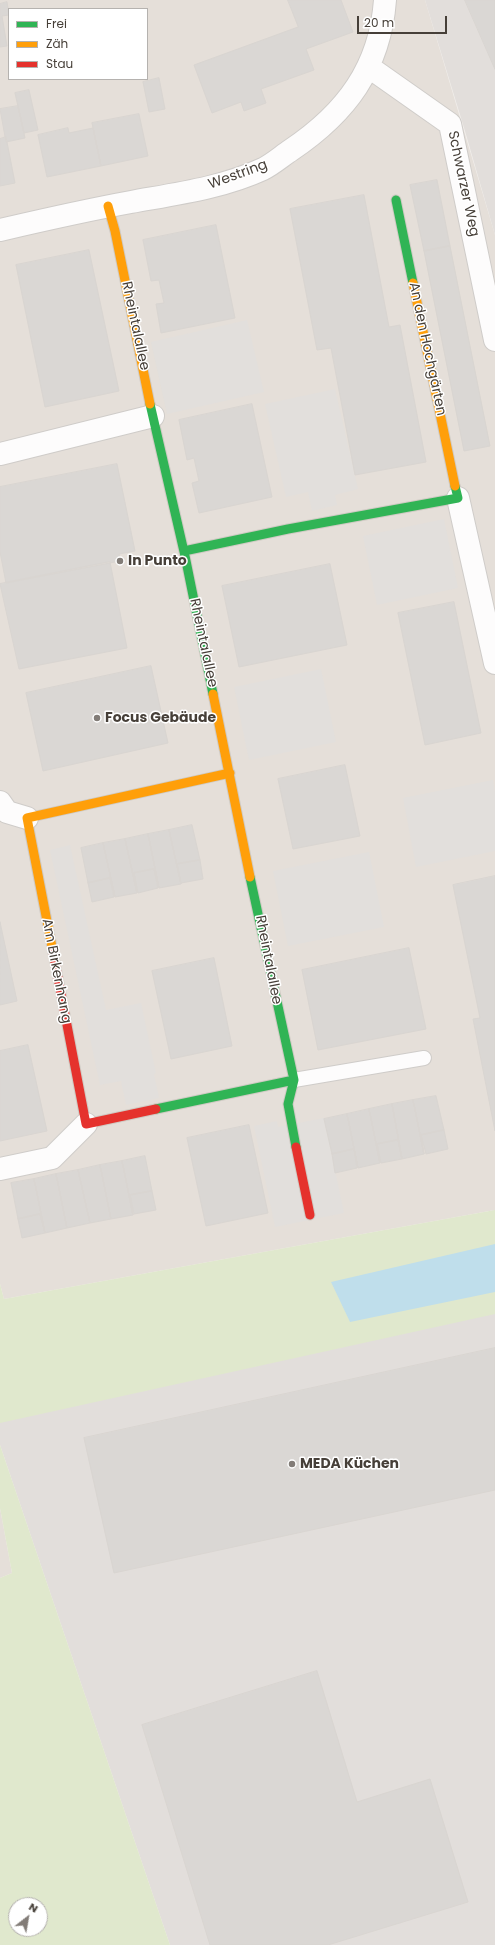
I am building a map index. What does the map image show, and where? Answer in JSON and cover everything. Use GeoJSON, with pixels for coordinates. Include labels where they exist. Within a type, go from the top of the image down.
{"type":"FeatureCollection","features":[{"type":"Feature","properties":{"kind":"street","name":"Westring"},"geometry":{"type":"LineString","coordinates":[[0,230],[108,206],[210,187],[263,168],[304,141],[344,106],[369,67],[384,23],[385,0]]}},
{"type":"Feature","properties":{"kind":"street","name":"Schwarzer Weg"},"geometry":{"type":"LineString","coordinates":[[369,67],[450,124],[495,340]]}},
{"type":"Feature","properties":{"kind":"street","name":"An den Hochgärten"},"geometry":{"type":"LineString","coordinates":[[396,200],[458,498],[495,663]]}},
{"type":"Feature","properties":{"kind":"street","name":"Rheintalallee"},"geometry":{"type":"LineString","coordinates":[[108,206],[115,231],[153,416],[184,551],[265,951],[294,1080],[288,1104],[310,1215]]}},
{"type":"Feature","properties":{"kind":"street"},"geometry":{"type":"LineString","coordinates":[[0,454],[153,416]]}},
{"type":"Feature","properties":{"kind":"street"},"geometry":{"type":"LineString","coordinates":[[184,551],[288,529],[458,498]]}},
{"type":"Feature","properties":{"kind":"street"},"geometry":{"type":"LineString","coordinates":[[0,802],[7,812],[27,818],[230,773]]}},
{"type":"Feature","properties":{"kind":"street","name":"Am Birkenhang"},"geometry":{"type":"LineString","coordinates":[[27,818],[86,1124]]}},
{"type":"Feature","properties":{"kind":"street"},"geometry":{"type":"LineString","coordinates":[[0,1169],[52,1158],[86,1124],[294,1080]]}},
{"type":"Feature","properties":{"kind":"lane"},"geometry":{"type":"LineString","coordinates":[[294,1080],[424,1058]]}},
{"type":"Feature","properties":{"kind":"shaded area"},"geometry":{"type":"Polygon","coordinates":[[[0,0],[425,0],[495,235],[495,1210],[4,1299],[0,1284],[0,0]]]}},
{"type":"Feature","properties":{"kind":"shaded area"},"geometry":{"type":"Polygon","coordinates":[[[425,0],[495,0],[495,235],[465,131],[425,0]]]}},
{"type":"Feature","properties":{"kind":"shaded area"},"geometry":{"type":"Polygon","coordinates":[[[247,320],[264,392],[167,414],[151,342],[247,320]]]}},
{"type":"Feature","properties":{"kind":"shaded area"},"geometry":{"type":"Polygon","coordinates":[[[335,389],[358,489],[335,495],[337,505],[312,511],[308,492],[286,497],[265,404],[335,389]]]}},
{"type":"Feature","properties":{"kind":"shaded area"},"geometry":{"type":"Polygon","coordinates":[[[444,519],[458,588],[377,605],[363,536],[444,519]]]}},
{"type":"Feature","properties":{"kind":"shaded area"},"geometry":{"type":"Polygon","coordinates":[[[321,669],[336,742],[249,760],[234,687],[321,669]]]}},
{"type":"Feature","properties":{"kind":"shaded area"},"geometry":{"type":"Polygon","coordinates":[[[493,780],[495,792],[495,851],[416,867],[403,798],[493,780]]]}},
{"type":"Feature","properties":{"kind":"shaded area"},"geometry":{"type":"Polygon","coordinates":[[[70,845],[106,1010],[141,1003],[156,1073],[154,1074],[159,1098],[126,1105],[121,1081],[100,1085],[50,850],[70,845]]]}},
{"type":"Feature","properties":{"kind":"shaded area"},"geometry":{"type":"Polygon","coordinates":[[[369,852],[384,927],[288,946],[273,871],[369,852]]]}},
{"type":"Feature","properties":{"kind":"shaded area"},"geometry":{"type":"Polygon","coordinates":[[[324,1118],[344,1213],[275,1227],[254,1126],[277,1121],[278,1127],[324,1118]]]}},
{"type":"Feature","properties":{"kind":"shaded area"},"geometry":{"type":"Polygon","coordinates":[[[495,1210],[495,1945],[170,1945],[0,1445],[0,1345],[495,1210]]]}},
{"type":"Feature","properties":{"kind":"shaded area"},"geometry":{"type":"Polygon","coordinates":[[[0,1508],[12,1573],[0,1578],[0,1508]]]}},
{"type":"Feature","properties":{"kind":"green space"},"geometry":{"type":"Polygon","coordinates":[[[495,1210],[495,1314],[0,1423],[0,1284],[4,1299],[495,1210]]]}},
{"type":"Feature","properties":{"kind":"green space"},"geometry":{"type":"Polygon","coordinates":[[[0,1445],[170,1945],[0,1945],[0,1578],[12,1573],[0,1508],[0,1445]]]}},
{"type":"Feature","properties":{"kind":"water"},"geometry":{"type":"Polygon","coordinates":[[[495,1244],[495,1292],[350,1322],[331,1282],[495,1244]]]}},
{"type":"Feature","properties":{"kind":"building"},"geometry":{"type":"Polygon","coordinates":[[[288,0],[341,0],[353,32],[306,49],[314,70],[261,89],[266,103],[244,111],[241,102],[212,113],[194,65],[298,27],[288,0]]]}},
{"type":"Feature","properties":{"kind":"building"},"geometry":{"type":"Polygon","coordinates":[[[465,0],[495,0],[495,69],[465,0]]]}},
{"type":"Feature","properties":{"kind":"building"},"geometry":{"type":"Polygon","coordinates":[[[7,2],[8,15],[2,16],[7,46],[0,47],[0,4],[7,2]]]}},
{"type":"Feature","properties":{"kind":"building"},"geometry":{"type":"Polygon","coordinates":[[[159,78],[165,109],[149,112],[143,82],[159,78]]]}},
{"type":"Feature","properties":{"kind":"building"},"geometry":{"type":"Polygon","coordinates":[[[29,90],[38,130],[24,133],[15,93],[29,90]]]}},
{"type":"Feature","properties":{"kind":"building"},"geometry":{"type":"Polygon","coordinates":[[[18,106],[25,138],[6,142],[0,109],[18,106]]]}},
{"type":"Feature","properties":{"kind":"building"},"geometry":{"type":"Polygon","coordinates":[[[139,114],[148,156],[101,166],[92,123],[139,114]]]}},
{"type":"Feature","properties":{"kind":"building"},"geometry":{"type":"Polygon","coordinates":[[[68,128],[69,133],[93,128],[101,166],[47,177],[38,135],[68,128]]]}},
{"type":"Feature","properties":{"kind":"building"},"geometry":{"type":"Polygon","coordinates":[[[6,137],[15,183],[0,186],[0,139],[6,137]]]}},
{"type":"Feature","properties":{"kind":"building"},"geometry":{"type":"Polygon","coordinates":[[[437,180],[450,246],[424,251],[410,185],[437,180]]]}},
{"type":"Feature","properties":{"kind":"building"},"geometry":{"type":"Polygon","coordinates":[[[364,195],[389,327],[400,325],[426,462],[355,475],[331,348],[317,350],[290,209],[364,195]]]}},
{"type":"Feature","properties":{"kind":"building"},"geometry":{"type":"Polygon","coordinates":[[[216,225],[235,318],[161,333],[156,304],[164,303],[159,280],[151,281],[143,240],[216,225]]]}},
{"type":"Feature","properties":{"kind":"building"},"geometry":{"type":"Polygon","coordinates":[[[450,246],[490,446],[464,451],[424,251],[450,246]]]}},
{"type":"Feature","properties":{"kind":"building"},"geometry":{"type":"Polygon","coordinates":[[[89,250],[119,391],[45,407],[16,265],[89,250]]]}},
{"type":"Feature","properties":{"kind":"building"},"geometry":{"type":"Polygon","coordinates":[[[252,404],[272,497],[199,513],[192,483],[199,481],[194,458],[187,460],[179,420],[252,404]]]}},
{"type":"Feature","properties":{"kind":"building"},"geometry":{"type":"Polygon","coordinates":[[[117,464],[135,551],[119,554],[120,561],[6,583],[0,552],[0,487],[117,464]]]}},
{"type":"Feature","properties":{"kind":"building"},"geometry":{"type":"Polygon","coordinates":[[[110,562],[127,648],[19,669],[0,584],[110,562]]]}},
{"type":"Feature","properties":{"kind":"building"},"geometry":{"type":"Polygon","coordinates":[[[330,564],[347,645],[239,667],[222,586],[330,564]]]}},
{"type":"Feature","properties":{"kind":"building"},"geometry":{"type":"Polygon","coordinates":[[[454,602],[481,733],[425,745],[398,613],[454,602]]]}},
{"type":"Feature","properties":{"kind":"building","name":"Focus Gebäude"},"geometry":{"type":"Polygon","coordinates":[[[151,666],[168,743],[43,771],[26,693],[151,666]]]}},
{"type":"Feature","properties":{"kind":"building"},"geometry":{"type":"Polygon","coordinates":[[[345,765],[360,836],[293,849],[278,779],[345,765]]]}},
{"type":"Feature","properties":{"kind":"building"},"geometry":{"type":"Polygon","coordinates":[[[192,825],[200,860],[177,864],[181,884],[169,830],[192,825]]]}},
{"type":"Feature","properties":{"kind":"building"},"geometry":{"type":"Polygon","coordinates":[[[169,830],[181,884],[159,888],[148,834],[169,830]]]}},
{"type":"Feature","properties":{"kind":"building"},"geometry":{"type":"Polygon","coordinates":[[[148,834],[159,888],[154,869],[134,873],[137,893],[125,839],[148,834]]]}},
{"type":"Feature","properties":{"kind":"building"},"geometry":{"type":"Polygon","coordinates":[[[125,839],[137,893],[115,897],[103,843],[125,839]]]}},
{"type":"Feature","properties":{"kind":"building"},"geometry":{"type":"Polygon","coordinates":[[[103,843],[115,897],[110,878],[88,883],[81,848],[103,843]]]}},
{"type":"Feature","properties":{"kind":"building"},"geometry":{"type":"Polygon","coordinates":[[[200,860],[203,879],[181,883],[177,864],[200,860]]]}},
{"type":"Feature","properties":{"kind":"building"},"geometry":{"type":"Polygon","coordinates":[[[154,869],[158,888],[138,893],[134,873],[154,869]]]}},
{"type":"Feature","properties":{"kind":"building"},"geometry":{"type":"Polygon","coordinates":[[[495,876],[495,1131],[473,1019],[480,1018],[453,885],[495,876]]]}},
{"type":"Feature","properties":{"kind":"building"},"geometry":{"type":"Polygon","coordinates":[[[110,878],[114,897],[92,902],[88,883],[110,878]]]}},
{"type":"Feature","properties":{"kind":"building"},"geometry":{"type":"Polygon","coordinates":[[[0,922],[17,1001],[0,1005],[0,922]]]}},
{"type":"Feature","properties":{"kind":"building"},"geometry":{"type":"Polygon","coordinates":[[[409,948],[426,1029],[318,1050],[302,970],[409,948]]]}},
{"type":"Feature","properties":{"kind":"building"},"geometry":{"type":"Polygon","coordinates":[[[214,958],[232,1046],[171,1059],[152,971],[214,958]]]}},
{"type":"Feature","properties":{"kind":"building"},"geometry":{"type":"Polygon","coordinates":[[[28,1045],[47,1131],[0,1141],[0,1051],[28,1045]]]}},
{"type":"Feature","properties":{"kind":"building"},"geometry":{"type":"Polygon","coordinates":[[[436,1096],[444,1130],[421,1135],[424,1154],[413,1100],[436,1096]]]}},
{"type":"Feature","properties":{"kind":"building"},"geometry":{"type":"Polygon","coordinates":[[[413,1100],[424,1154],[402,1159],[392,1104],[413,1100]]]}},
{"type":"Feature","properties":{"kind":"building"},"geometry":{"type":"Polygon","coordinates":[[[392,1104],[402,1159],[398,1140],[377,1144],[380,1163],[369,1109],[392,1104]]]}},
{"type":"Feature","properties":{"kind":"building"},"geometry":{"type":"Polygon","coordinates":[[[369,1109],[380,1163],[358,1168],[347,1114],[369,1109]]]}},
{"type":"Feature","properties":{"kind":"building"},"geometry":{"type":"Polygon","coordinates":[[[347,1114],[358,1168],[354,1149],[332,1154],[324,1119],[347,1114]]]}},
{"type":"Feature","properties":{"kind":"building"},"geometry":{"type":"Polygon","coordinates":[[[249,1125],[268,1213],[206,1226],[187,1138],[249,1125]]]}},
{"type":"Feature","properties":{"kind":"building"},"geometry":{"type":"Polygon","coordinates":[[[444,1130],[448,1149],[426,1154],[421,1135],[444,1130]]]}},
{"type":"Feature","properties":{"kind":"building"},"geometry":{"type":"Polygon","coordinates":[[[398,1140],[402,1159],[381,1163],[377,1144],[398,1140]]]}},
{"type":"Feature","properties":{"kind":"building"},"geometry":{"type":"Polygon","coordinates":[[[354,1149],[357,1168],[335,1173],[332,1154],[354,1149]]]}},
{"type":"Feature","properties":{"kind":"building"},"geometry":{"type":"Polygon","coordinates":[[[145,1156],[152,1191],[130,1195],[133,1215],[122,1161],[145,1156]]]}},
{"type":"Feature","properties":{"kind":"building"},"geometry":{"type":"Polygon","coordinates":[[[122,1161],[133,1215],[111,1219],[100,1165],[122,1161]]]}},
{"type":"Feature","properties":{"kind":"building"},"geometry":{"type":"Polygon","coordinates":[[[100,1165],[111,1219],[90,1223],[78,1170],[100,1165]]]}},
{"type":"Feature","properties":{"kind":"building"},"geometry":{"type":"Polygon","coordinates":[[[78,1170],[90,1223],[67,1228],[56,1174],[78,1170]]]}},
{"type":"Feature","properties":{"kind":"building"},"geometry":{"type":"Polygon","coordinates":[[[56,1174],[67,1228],[45,1233],[34,1179],[56,1174]]]}},
{"type":"Feature","properties":{"kind":"building"},"geometry":{"type":"Polygon","coordinates":[[[34,1179],[45,1233],[40,1214],[18,1219],[11,1183],[34,1179]]]}},
{"type":"Feature","properties":{"kind":"building"},"geometry":{"type":"Polygon","coordinates":[[[152,1191],[156,1210],[134,1214],[130,1195],[152,1191]]]}},
{"type":"Feature","properties":{"kind":"building"},"geometry":{"type":"Polygon","coordinates":[[[40,1214],[45,1233],[22,1238],[18,1219],[40,1214]]]}},
{"type":"Feature","properties":{"kind":"building","name":"MEDA Küchen"},"geometry":{"type":"Polygon","coordinates":[[[495,1348],[495,1490],[114,1573],[84,1438],[495,1348]]]}},
{"type":"Feature","properties":{"kind":"building"},"geometry":{"type":"Polygon","coordinates":[[[317,1671],[357,1802],[430,1779],[468,1902],[328,1945],[210,1945],[142,1725],[317,1671]]]}},
{"type":"Feature","properties":{"kind":"traffic: fast"},"geometry":{"type":"LineString","coordinates":[[396,200],[413,283]]}},
{"type":"Feature","properties":{"kind":"traffic: fast"},"geometry":{"type":"LineString","coordinates":[[150,404],[185,556],[213,694]]}},
{"type":"Feature","properties":{"kind":"traffic: fast"},"geometry":{"type":"LineString","coordinates":[[184,551],[288,529],[458,498],[455,486]]}},
{"type":"Feature","properties":{"kind":"traffic: fast"},"geometry":{"type":"LineString","coordinates":[[250,877],[294,1080],[288,1104],[296,1147]]}},
{"type":"Feature","properties":{"kind":"traffic: fast"},"geometry":{"type":"LineString","coordinates":[[156,1109],[294,1080]]}},
{"type":"Feature","properties":{"kind":"traffic: slow"},"geometry":{"type":"LineString","coordinates":[[108,206],[115,231],[150,404]]}},
{"type":"Feature","properties":{"kind":"traffic: slow"},"geometry":{"type":"LineString","coordinates":[[413,283],[455,486]]}},
{"type":"Feature","properties":{"kind":"traffic: slow"},"geometry":{"type":"LineString","coordinates":[[213,694],[250,877]]}},
{"type":"Feature","properties":{"kind":"traffic: slow"},"geometry":{"type":"LineString","coordinates":[[53,952],[27,818],[230,773]]}},
{"type":"Feature","properties":{"kind":"traffic: jam"},"geometry":{"type":"LineString","coordinates":[[53,952],[86,1124],[156,1109]]}},
{"type":"Feature","properties":{"kind":"traffic: jam"},"geometry":{"type":"LineString","coordinates":[[296,1147],[310,1215]]}},
{"type":"Feature","properties":{"kind":"place","name":"In Punto"},"geometry":{"type":"Point","coordinates":[120,561]}},
{"type":"Feature","properties":{"kind":"place","name":"Focus Gebäude"},"geometry":{"type":"Point","coordinates":[97,718]}},
{"type":"Feature","properties":{"kind":"place","name":"MEDA Küchen"},"geometry":{"type":"Point","coordinates":[292,1464]}}]}
